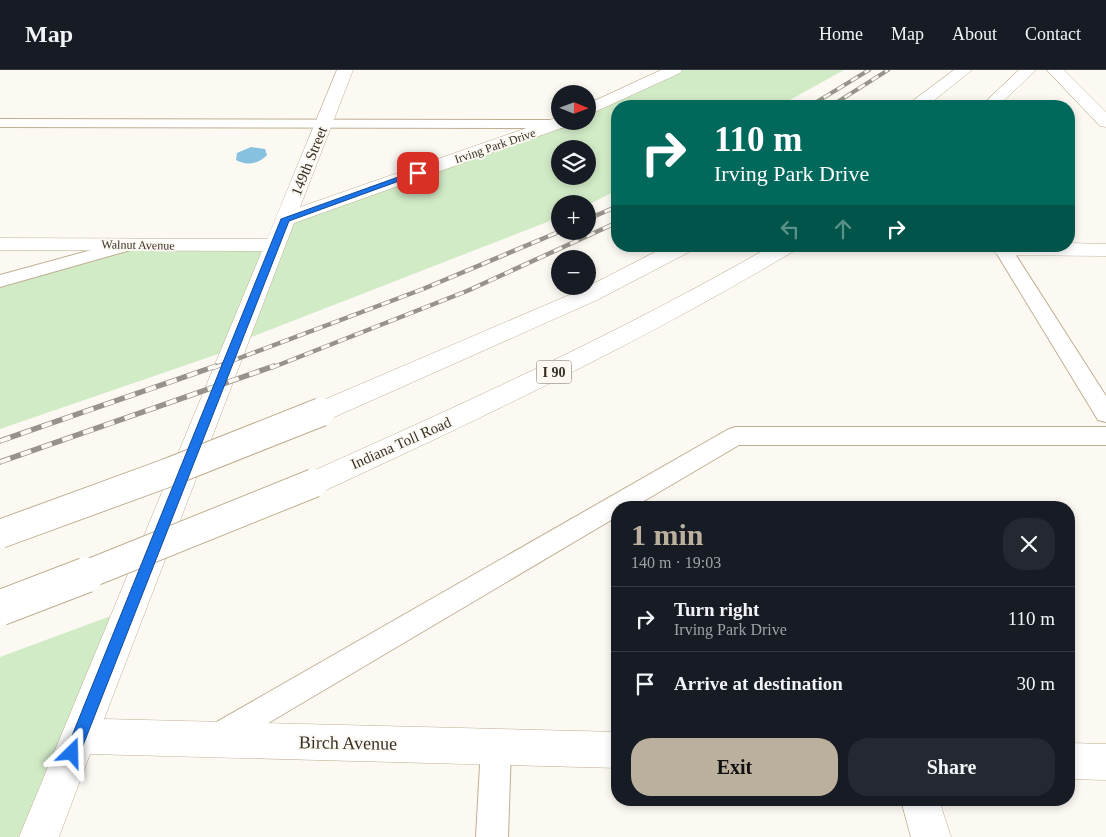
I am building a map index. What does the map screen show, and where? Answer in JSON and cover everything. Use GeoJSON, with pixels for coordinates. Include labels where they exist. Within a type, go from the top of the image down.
{"type":"FeatureCollection","features":[{"type":"Feature","properties":{"kind":"main road","name":"149th Street"},"geometry":{"type":"LineString","coordinates":[[39,837],[345,70]]}},
{"type":"Feature","properties":{"kind":"main road"},"geometry":{"type":"LineString","coordinates":[[596,106],[674,70]]}},
{"type":"Feature","properties":{"kind":"main road"},"geometry":{"type":"LineString","coordinates":[[925,100],[964,70]]}},
{"type":"Feature","properties":{"kind":"main road"},"geometry":{"type":"LineString","coordinates":[[996,100],[1028,70]]}},
{"type":"Feature","properties":{"kind":"main road"},"geometry":{"type":"LineString","coordinates":[[1055,70],[1106,122]]}},
{"type":"Feature","properties":{"kind":"main road","name":"Irving Park Drive"},"geometry":{"type":"LineString","coordinates":[[285,219],[551,126]]}},
{"type":"Feature","properties":{"kind":"main road","name":"Walnut Avenue"},"geometry":{"type":"LineString","coordinates":[[0,244],[275,245]]}},
{"type":"Feature","properties":{"kind":"main road"},"geometry":{"type":"LineString","coordinates":[[1075,250],[1106,250]]}},
{"type":"Feature","properties":{"kind":"main road"},"geometry":{"type":"LineString","coordinates":[[0,534],[167,473],[321,412],[589,295],[672,252]]}},
{"type":"Feature","properties":{"kind":"main road","name":"Indiana Toll Road"},"geometry":{"type":"LineString","coordinates":[[0,608],[163,545],[314,483],[511,393],[641,329],[776,252]]}},
{"type":"Feature","properties":{"kind":"main road","name":"Birch Avenue"},"geometry":{"type":"LineString","coordinates":[[79,736],[611,750]]}},
{"type":"Feature","properties":{"kind":"main road"},"geometry":{"type":"LineString","coordinates":[[1075,761],[1106,762]]}},
{"type":"Feature","properties":{"kind":"main road"},"geometry":{"type":"LineString","coordinates":[[922,806],[931,837]]}},
{"type":"Feature","properties":{"kind":"lane"},"geometry":{"type":"LineString","coordinates":[[0,123],[551,122]]}},
{"type":"Feature","properties":{"kind":"lane"},"geometry":{"type":"LineString","coordinates":[[0,281],[128,244]]}},
{"type":"Feature","properties":{"kind":"lane"},"geometry":{"type":"LineString","coordinates":[[1005,252],[1097,386],[1106,414]]}},
{"type":"Feature","properties":{"kind":"lane"},"geometry":{"type":"LineString","coordinates":[[623,501],[735,436],[1106,436]]}},
{"type":"Feature","properties":{"kind":"lane"},"geometry":{"type":"LineString","coordinates":[[212,740],[611,508]]}},
{"type":"Feature","properties":{"kind":"lane"},"geometry":{"type":"LineString","coordinates":[[492,837],[496,747]]}},
{"type":"Feature","properties":{"kind":"green space"},"geometry":{"type":"Polygon","coordinates":[[[674,70],[844,70],[790,100],[611,100],[611,193],[596,201],[596,195],[551,195],[551,220],[236,343],[285,219],[551,126],[551,130],[596,130],[596,106],[674,70]]]}},
{"type":"Feature","properties":{"kind":"green space"},"geometry":{"type":"Polygon","coordinates":[[[128,245],[265,246],[227,351],[0,429],[0,281],[128,245]]]}},
{"type":"Feature","properties":{"kind":"green space"},"geometry":{"type":"Polygon","coordinates":[[[116,614],[24,837],[0,837],[0,657],[116,614]]]}},
{"type":"Feature","properties":{"kind":"water"},"geometry":{"type":"Polygon","coordinates":[[[251,147],[265,149],[267,155],[252,163],[236,160],[237,153],[251,147]]]}},
{"type":"Feature","properties":{"kind":"railway"},"geometry":{"type":"LineString","coordinates":[[820,100],[869,70]]}},
{"type":"Feature","properties":{"kind":"railway"},"geometry":{"type":"LineString","coordinates":[[840,100],[888,70]]}},
{"type":"Feature","properties":{"kind":"railway"},"geometry":{"type":"LineString","coordinates":[[596,216],[611,209]]}},
{"type":"Feature","properties":{"kind":"railway"},"geometry":{"type":"LineString","coordinates":[[271,368],[467,291],[611,225]]}},
{"type":"Feature","properties":{"kind":"railway"},"geometry":{"type":"LineString","coordinates":[[213,368],[423,289],[551,235]]}},
{"type":"Feature","properties":{"kind":"railway"},"geometry":{"type":"LineString","coordinates":[[0,441],[216,366]]}},
{"type":"Feature","properties":{"kind":"railway"},"geometry":{"type":"LineString","coordinates":[[0,462],[274,366]]}},
{"type":"Feature","properties":{"kind":"route"},"geometry":{"type":"LineString","coordinates":[[72,753],[285,219],[418,173]]}}]}
